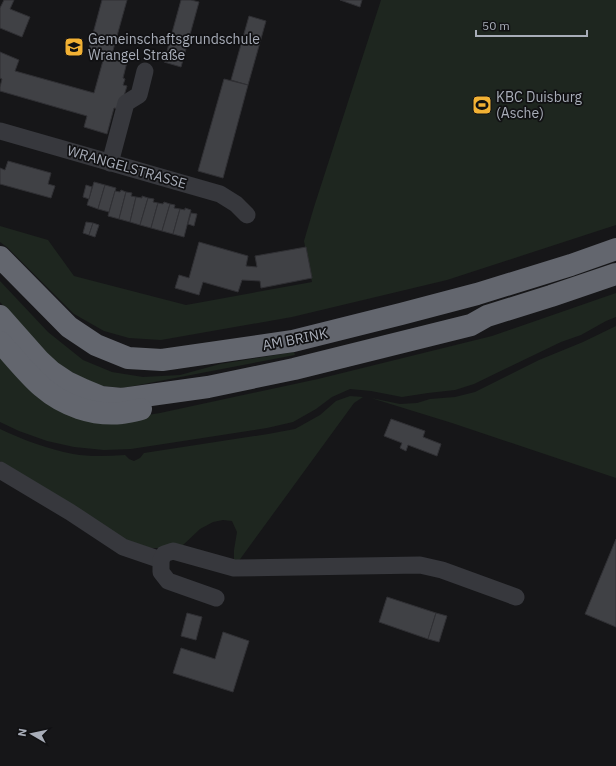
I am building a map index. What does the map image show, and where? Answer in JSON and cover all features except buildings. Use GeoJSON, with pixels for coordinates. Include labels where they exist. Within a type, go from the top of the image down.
{"type":"FeatureCollection","features":[{"type":"Feature","properties":{"kind":"highway","name":"AM BRINK"},"geometry":{"type":"LineString","coordinates":[[0,257],[69,327],[96,345],[128,358],[162,360],[293,341],[477,294],[571,265],[616,249]]}},
{"type":"Feature","properties":{"kind":"highway","name":"AM BRINK"},"geometry":{"type":"LineString","coordinates":[[0,316],[39,360],[52,372],[67,382],[101,397],[122,399],[208,386],[294,369],[471,325],[487,316],[616,274]]}},
{"type":"Feature","properties":{"kind":"highway"},"geometry":{"type":"LineString","coordinates":[[471,325],[488,327],[616,287]]}},
{"type":"Feature","properties":{"kind":"highway"},"geometry":{"type":"LineString","coordinates":[[0,342],[42,387],[56,398],[76,408],[101,413],[123,413],[156,406],[208,386]]}},
{"type":"Feature","properties":{"kind":"street"},"geometry":{"type":"LineString","coordinates":[[110,163],[126,103],[139,95],[145,71]]}},
{"type":"Feature","properties":{"kind":"street","name":"WRANGELSTRASSE"},"geometry":{"type":"LineString","coordinates":[[0,131],[220,194],[236,204],[247,215]]}},
{"type":"Feature","properties":{"kind":"street"},"geometry":{"type":"LineString","coordinates":[[0,470],[70,512],[122,547],[161,560]]}},
{"type":"Feature","properties":{"kind":"street"},"geometry":{"type":"LineString","coordinates":[[216,598],[168,581],[161,572],[161,560],[164,554],[173,550],[234,568],[420,565],[442,570],[516,597]]}},
{"type":"Feature","properties":{"kind":"shaded area"},"geometry":{"type":"Polygon","coordinates":[[[381,0],[616,0],[616,225],[447,280],[292,317],[161,340],[129,338],[104,331],[74,314],[8,248],[0,242],[0,226],[48,240],[74,276],[186,305],[312,282],[304,241],[381,0]]]}},
{"type":"Feature","properties":{"kind":"shaded area"},"geometry":{"type":"Polygon","coordinates":[[[0,281],[48,332],[83,360],[112,372],[143,377],[180,375],[220,364],[294,352],[295,355],[123,388],[103,386],[86,381],[56,362],[44,350],[0,302],[0,281]]]}},
{"type":"Feature","properties":{"kind":"shaded area"},"geometry":{"type":"Polygon","coordinates":[[[616,293],[616,317],[581,335],[561,342],[474,384],[455,390],[402,397],[371,391],[350,389],[332,397],[316,409],[293,422],[267,428],[131,449],[104,450],[74,447],[47,441],[19,431],[0,422],[0,349],[123,419],[160,413],[318,379],[492,336],[616,293]]]}},
{"type":"Feature","properties":{"kind":"shaded area"},"geometry":{"type":"Polygon","coordinates":[[[616,326],[616,478],[452,423],[371,398],[400,404],[455,397],[475,392],[539,360],[583,342],[616,326]]]}},
{"type":"Feature","properties":{"kind":"shaded area"},"geometry":{"type":"Polygon","coordinates":[[[350,396],[363,397],[354,403],[238,562],[234,560],[237,532],[232,521],[223,520],[213,522],[200,529],[182,546],[150,548],[124,539],[0,461],[0,429],[54,450],[92,456],[125,455],[134,461],[140,458],[144,453],[295,429],[320,415],[336,401],[350,396]]]}},
{"type":"Feature","properties":{"kind":"place","name":"Gemeinschaftsgrundschule Wrangel Straße"},"geometry":{"type":"Point","coordinates":[74,47]}},
{"type":"Feature","properties":{"kind":"place","name":"KBC Duisburg (Asche)"},"geometry":{"type":"Point","coordinates":[482,105]}}]}
